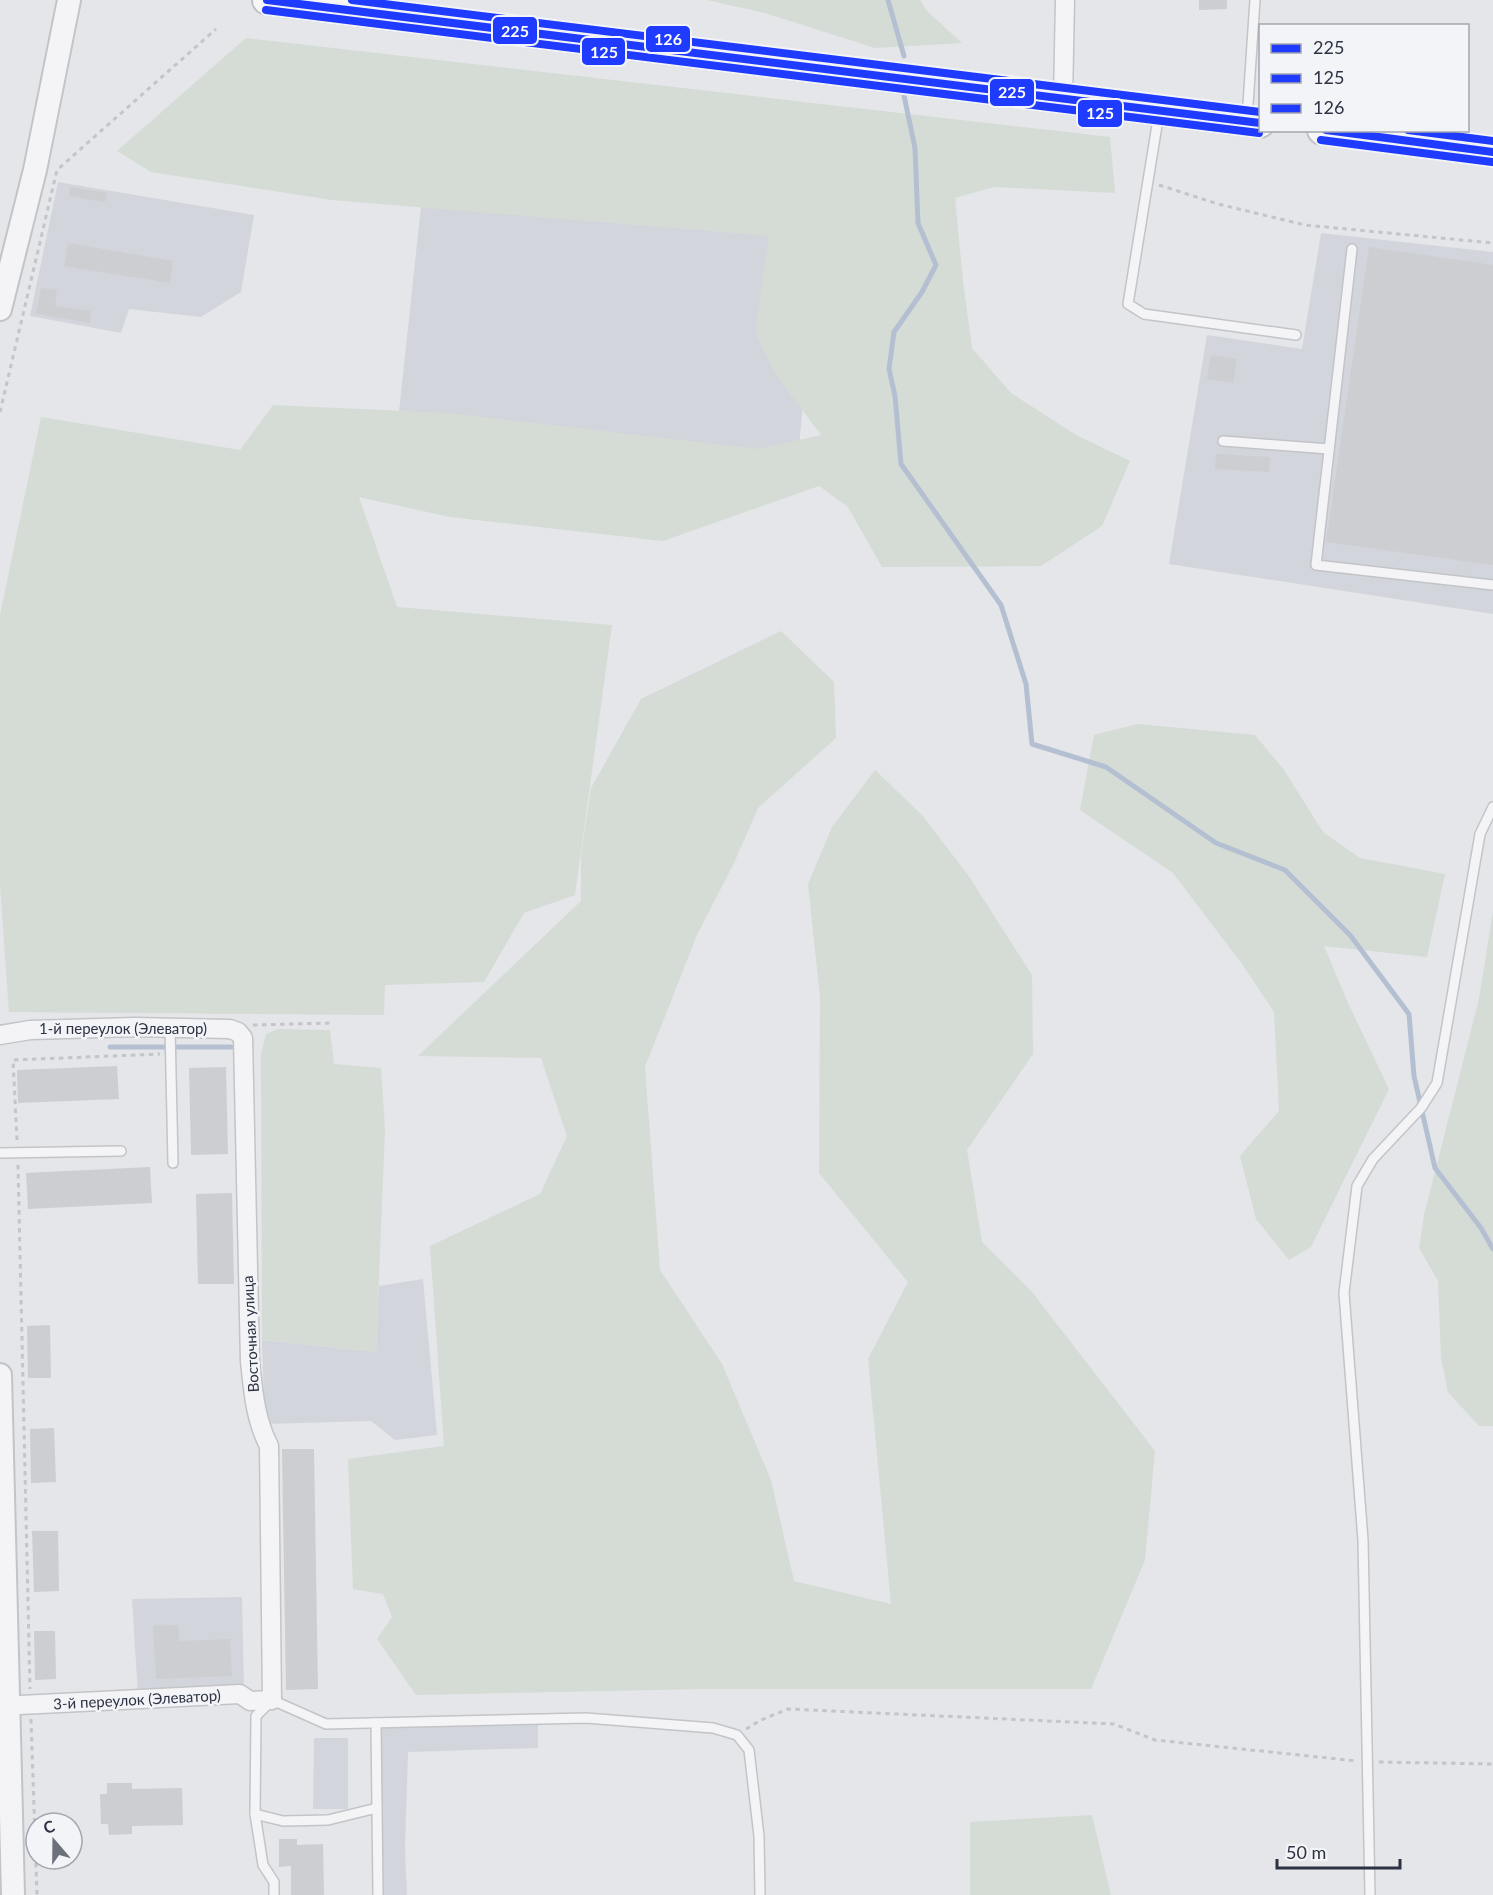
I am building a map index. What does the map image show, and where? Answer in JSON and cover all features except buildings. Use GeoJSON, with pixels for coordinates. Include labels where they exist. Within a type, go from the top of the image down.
{"type":"FeatureCollection","features":[{"type":"Feature","properties":{"kind":"main road"},"geometry":{"type":"LineString","coordinates":[[267,0],[1253,122]]}},
{"type":"Feature","properties":{"kind":"main road"},"geometry":{"type":"LineString","coordinates":[[1338,132],[1493,152]]}},
{"type":"Feature","properties":{"kind":"street"},"geometry":{"type":"LineString","coordinates":[[0,309],[35,170],[69,0]]}},
{"type":"Feature","properties":{"kind":"street"},"geometry":{"type":"LineString","coordinates":[[1063,98],[1065,0]]}},
{"type":"Feature","properties":{"kind":"street","name":"1-й переулок (Элеватор)"},"geometry":{"type":"LineString","coordinates":[[0,1035],[30,1030],[135,1027],[230,1029],[241,1035]]}},
{"type":"Feature","properties":{"kind":"street","name":"Восточная улица"},"geometry":{"type":"LineString","coordinates":[[241,1035],[250,1361],[260,1429],[269,1446],[272,1700]]}},
{"type":"Feature","properties":{"kind":"street"},"geometry":{"type":"LineString","coordinates":[[0,1375],[13,1706],[13,1895]]}},
{"type":"Feature","properties":{"kind":"street","name":"3-й переулок (Элеватор)"},"geometry":{"type":"LineString","coordinates":[[13,1706],[240,1694],[250,1701],[272,1700]]}},
{"type":"Feature","properties":{"kind":"lane"},"geometry":{"type":"LineString","coordinates":[[1253,122],[1255,0]]}},
{"type":"Feature","properties":{"kind":"lane"},"geometry":{"type":"LineString","coordinates":[[1159,110],[1128,304],[1144,314],[1296,335]]}},
{"type":"Feature","properties":{"kind":"lane"},"geometry":{"type":"LineString","coordinates":[[1352,249],[1316,565],[1493,585]]}},
{"type":"Feature","properties":{"kind":"lane"},"geometry":{"type":"LineString","coordinates":[[1224,441],[1329,449]]}},
{"type":"Feature","properties":{"kind":"lane"},"geometry":{"type":"LineString","coordinates":[[1370,1895],[1363,1540],[1344,1293],[1357,1186],[1373,1160],[1422,1108],[1437,1083],[1480,834],[1493,807]]}},
{"type":"Feature","properties":{"kind":"lane"},"geometry":{"type":"LineString","coordinates":[[170,1028],[173,1163]]}},
{"type":"Feature","properties":{"kind":"lane"},"geometry":{"type":"LineString","coordinates":[[0,1153],[121,1151]]}},
{"type":"Feature","properties":{"kind":"lane"},"geometry":{"type":"LineString","coordinates":[[274,1895],[274,1882],[263,1865],[255,1814],[256,1716],[272,1700],[326,1724],[586,1718],[713,1728],[737,1735],[749,1750],[759,1836],[760,1895]]}},
{"type":"Feature","properties":{"kind":"lane"},"geometry":{"type":"LineString","coordinates":[[376,1724],[378,1895]]}},
{"type":"Feature","properties":{"kind":"lane"},"geometry":{"type":"LineString","coordinates":[[255,1814],[283,1821],[328,1820],[377,1808]]}},
{"type":"Feature","properties":{"kind":"path"},"geometry":{"type":"LineString","coordinates":[[0,412],[57,170],[216,29]]}},
{"type":"Feature","properties":{"kind":"path"},"geometry":{"type":"LineString","coordinates":[[1148,180],[1218,204],[1305,225],[1493,243]]}},
{"type":"Feature","properties":{"kind":"path"},"geometry":{"type":"LineString","coordinates":[[241,1035],[250,1026],[261,1024],[331,1023]]}},
{"type":"Feature","properties":{"kind":"path"},"geometry":{"type":"LineString","coordinates":[[37,1895],[13,1706],[18,1153],[13,1060],[171,1054]]}},
{"type":"Feature","properties":{"kind":"path"},"geometry":{"type":"LineString","coordinates":[[737,1735],[761,1720],[788,1709],[1114,1724],[1155,1740],[1368,1761],[1493,1764]]}},
{"type":"Feature","properties":{"kind":"shaded area"},"geometry":{"type":"Polygon","coordinates":[[[707,0],[920,0],[927,11],[962,43],[875,48],[765,13],[707,0]]]}},
{"type":"Feature","properties":{"kind":"shaded area"},"geometry":{"type":"Polygon","coordinates":[[[246,38],[1110,137],[1115,193],[994,187],[955,198],[972,348],[1011,393],[1076,435],[1130,461],[1102,526],[1041,566],[882,567],[848,507],[819,486],[663,541],[450,517],[359,497],[397,607],[612,625],[575,895],[524,913],[484,982],[385,985],[384,1015],[9,1012],[0,885],[0,615],[41,417],[240,450],[273,405],[448,413],[758,449],[821,435],[774,372],[755,332],[769,236],[332,200],[151,172],[117,151],[246,38]]]}},
{"type":"Feature","properties":{"kind":"shaded area"},"geometry":{"type":"Polygon","coordinates":[[[425,169],[820,216],[797,469],[398,421],[425,169]]]}},
{"type":"Feature","properties":{"kind":"shaded area"},"geometry":{"type":"Polygon","coordinates":[[[58,182],[254,215],[241,292],[201,317],[129,309],[121,333],[30,316],[58,182]]]}},
{"type":"Feature","properties":{"kind":"shaded area"},"geometry":{"type":"Polygon","coordinates":[[[1321,233],[1493,252],[1493,614],[1169,564],[1207,335],[1302,349],[1321,233]]]}},
{"type":"Feature","properties":{"kind":"shaded area"},"geometry":{"type":"Polygon","coordinates":[[[781,631],[834,682],[836,738],[758,808],[734,863],[697,935],[645,1067],[660,1270],[722,1364],[771,1480],[794,1581],[891,1604],[868,1359],[908,1282],[819,1173],[820,997],[808,884],[832,827],[875,770],[922,815],[968,875],[1032,975],[1033,1054],[967,1150],[982,1242],[1032,1292],[1155,1451],[1145,1560],[1091,1689],[704,1689],[416,1695],[377,1639],[392,1617],[383,1594],[353,1589],[348,1459],[444,1446],[430,1246],[540,1194],[567,1136],[541,1058],[418,1056],[581,901],[581,855],[591,788],[641,699],[781,631]]]}},
{"type":"Feature","properties":{"kind":"shaded area"},"geometry":{"type":"Polygon","coordinates":[[[1138,724],[1255,735],[1284,770],[1323,832],[1360,858],[1445,874],[1427,957],[1324,946],[1389,1089],[1311,1247],[1289,1260],[1256,1219],[1240,1156],[1279,1111],[1274,1012],[1242,964],[1173,873],[1080,810],[1094,735],[1138,724]]]}},
{"type":"Feature","properties":{"kind":"shaded area"},"geometry":{"type":"Polygon","coordinates":[[[1493,911],[1493,1426],[1479,1426],[1448,1392],[1441,1358],[1438,1281],[1419,1248],[1424,1215],[1479,999],[1493,911]]]}},
{"type":"Feature","properties":{"kind":"shaded area"},"geometry":{"type":"Polygon","coordinates":[[[278,1029],[330,1030],[334,1064],[381,1068],[385,1129],[376,1352],[262,1340],[261,1054],[266,1034],[278,1029]]]}},
{"type":"Feature","properties":{"kind":"shaded area"},"geometry":{"type":"Polygon","coordinates":[[[423,1279],[437,1435],[395,1440],[371,1421],[265,1424],[262,1340],[376,1352],[379,1286],[423,1279]]]}},
{"type":"Feature","properties":{"kind":"shaded area"},"geometry":{"type":"Polygon","coordinates":[[[242,1597],[244,1691],[138,1695],[132,1599],[242,1597]]]}},
{"type":"Feature","properties":{"kind":"shaded area"},"geometry":{"type":"Polygon","coordinates":[[[538,1725],[538,1748],[408,1752],[405,1848],[407,1895],[382,1895],[380,1832],[382,1728],[538,1725]]]}},
{"type":"Feature","properties":{"kind":"shaded area"},"geometry":{"type":"Polygon","coordinates":[[[314,1738],[348,1738],[348,1809],[313,1809],[314,1738]]]}},
{"type":"Feature","properties":{"kind":"shaded area"},"geometry":{"type":"Polygon","coordinates":[[[1092,1815],[1111,1895],[970,1895],[970,1822],[1092,1815]]]}},
{"type":"Feature","properties":{"kind":"waterway"},"geometry":{"type":"LineString","coordinates":[[888,0],[904,56]]}},
{"type":"Feature","properties":{"kind":"waterway"},"geometry":{"type":"LineString","coordinates":[[902,86],[915,148],[918,223],[936,265],[922,292],[894,332],[889,369],[895,396],[901,464],[1001,605],[1026,684],[1032,744],[1106,767],[1216,843],[1285,870],[1350,935],[1409,1014],[1414,1076],[1435,1168],[1481,1228],[1493,1249]]}},
{"type":"Feature","properties":{"kind":"waterway"},"geometry":{"type":"LineString","coordinates":[[110,1047],[165,1047]]}},
{"type":"Feature","properties":{"kind":"waterway"},"geometry":{"type":"LineString","coordinates":[[175,1047],[231,1047]]}},
{"type":"Feature","properties":{"kind":"transit line","name":"225"},"geometry":{"type":"LineString","coordinates":[[267,0],[1259,123]]}},
{"type":"Feature","properties":{"kind":"transit line","name":"126"},"geometry":{"type":"LineString","coordinates":[[352,0],[1259,112]]}},
{"type":"Feature","properties":{"kind":"transit line","name":"125"},"geometry":{"type":"LineString","coordinates":[[266,10],[1259,133]]}},
{"type":"Feature","properties":{"kind":"transit line","name":"225"},"geometry":{"type":"LineString","coordinates":[[1341,132],[1493,152]]}},
{"type":"Feature","properties":{"kind":"transit line","name":"126"},"geometry":{"type":"LineString","coordinates":[[1423,132],[1493,141]]}},
{"type":"Feature","properties":{"kind":"transit line","name":"125"},"geometry":{"type":"LineString","coordinates":[[1321,140],[1492,162]]}}]}
